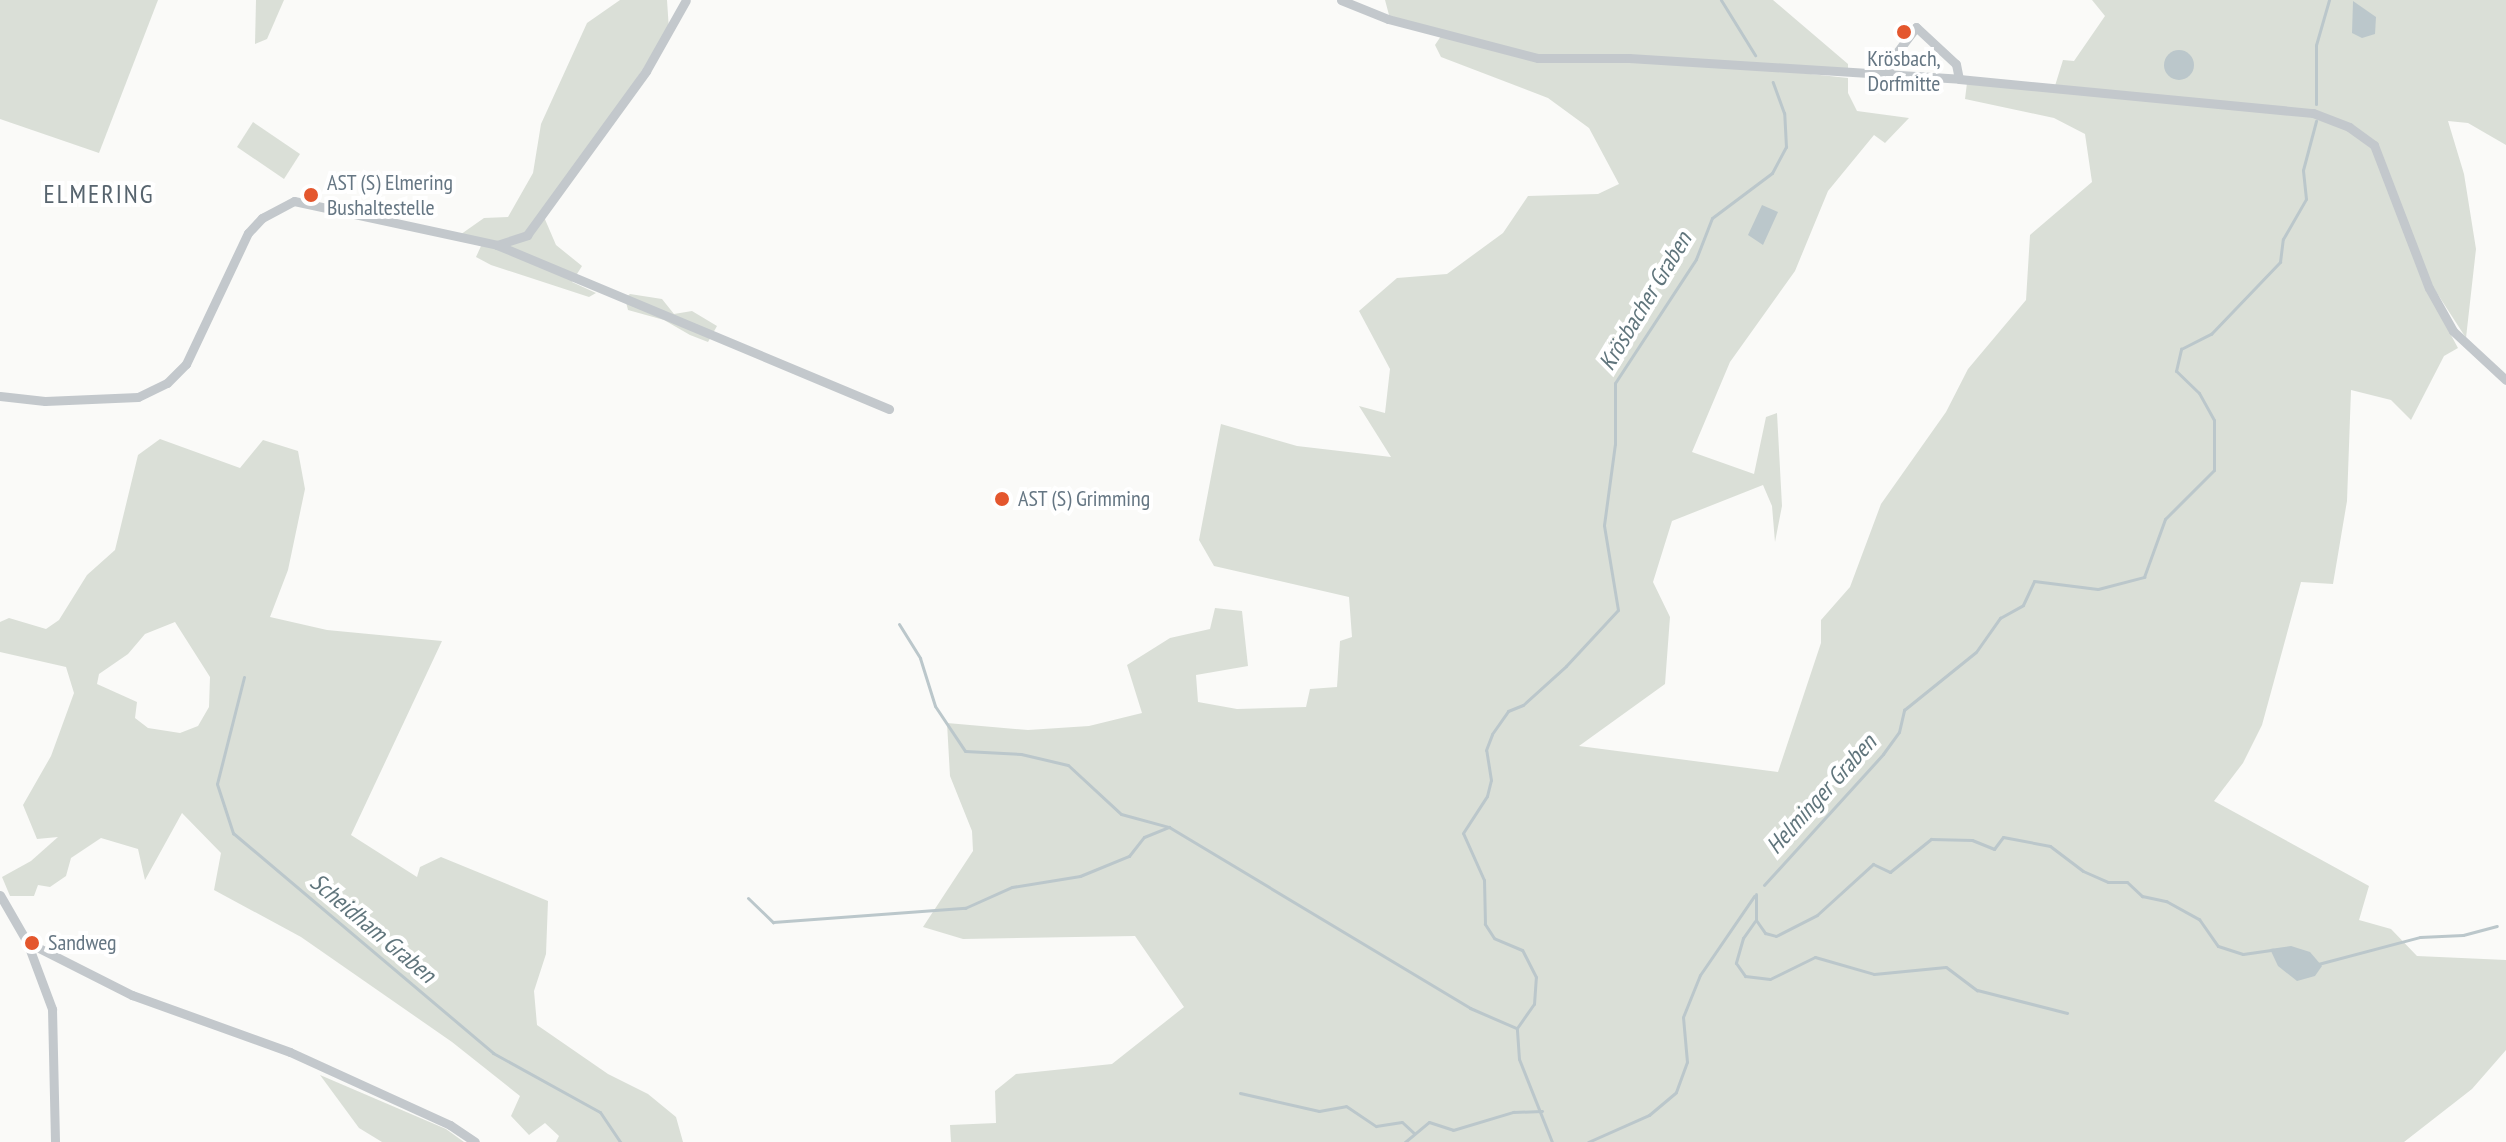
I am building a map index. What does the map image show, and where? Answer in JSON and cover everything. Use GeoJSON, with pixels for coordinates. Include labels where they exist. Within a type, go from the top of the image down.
{"type":"FeatureCollection","features":[{"type":"Feature","properties":{"kind":"street"},"geometry":{"type":"LineString","coordinates":[[497,245],[527,235],[646,71],[686,0]]}},
{"type":"Feature","properties":{"kind":"street"},"geometry":{"type":"LineString","coordinates":[[1341,0],[1388,19],[1538,58],[1629,58],[1887,77],[1959,79],[2313,113],[2349,127],[2378,153],[2429,288],[2453,331],[2506,380]]}},
{"type":"Feature","properties":{"kind":"street"},"geometry":{"type":"LineString","coordinates":[[1887,77],[1892,59],[1916,27],[1956,64],[1959,79]]}},
{"type":"Feature","properties":{"kind":"street"},"geometry":{"type":"LineString","coordinates":[[0,396],[45,401],[138,397],[167,383],[186,364],[248,233],[262,218],[294,201],[497,245],[889,409]]}},
{"type":"Feature","properties":{"kind":"street"},"geometry":{"type":"LineString","coordinates":[[0,895],[27,942],[52,1009],[55,1142]]}},
{"type":"Feature","properties":{"kind":"street"},"geometry":{"type":"LineString","coordinates":[[27,942],[132,995],[290,1052],[450,1125],[475,1142]]}},
{"type":"Feature","properties":{"kind":"shaded area"},"geometry":{"type":"Polygon","coordinates":[[[0,0],[158,0],[99,153],[0,119],[0,0]]]}},
{"type":"Feature","properties":{"kind":"shaded area"},"geometry":{"type":"Polygon","coordinates":[[[256,0],[284,0],[267,39],[255,44],[256,0]]]}},
{"type":"Feature","properties":{"kind":"shaded area"},"geometry":{"type":"Polygon","coordinates":[[[620,0],[667,0],[669,30],[544,217],[556,245],[582,266],[572,282],[596,293],[589,297],[491,265],[476,257],[481,246],[457,237],[484,218],[508,217],[533,173],[541,124],[587,23],[620,0]]]}},
{"type":"Feature","properties":{"kind":"shaded area"},"geometry":{"type":"Polygon","coordinates":[[[1385,0],[1773,0],[1848,64],[1848,70],[1774,70],[1848,78],[1848,93],[1857,111],[1909,118],[1885,143],[1874,135],[1828,191],[1795,271],[1730,362],[1692,452],[1754,474],[1766,417],[1777,413],[1782,506],[1775,542],[1772,506],[1763,485],[1672,521],[1653,582],[1670,617],[1665,684],[1579,746],[1778,772],[1821,643],[1821,620],[1850,587],[1881,504],[1946,412],[1968,369],[2026,300],[2030,235],[2092,182],[2085,134],[2054,118],[1965,99],[1967,83],[2312,117],[2348,129],[2372,147],[2426,289],[2458,348],[2444,356],[2411,420],[2391,400],[2351,390],[2347,501],[2333,584],[2301,582],[2262,725],[2243,763],[2214,801],[2369,886],[2359,920],[2391,929],[2417,956],[2506,960],[2506,1050],[2472,1089],[2404,1142],[951,1142],[950,1125],[996,1123],[995,1091],[1016,1074],[1112,1064],[1184,1007],[1135,936],[963,939],[923,927],[973,851],[972,831],[950,776],[947,723],[1028,730],[1089,726],[1142,713],[1127,665],[1170,638],[1210,629],[1215,608],[1242,611],[1248,666],[1196,675],[1198,702],[1237,709],[1306,707],[1310,689],[1337,687],[1340,641],[1352,637],[1349,597],[1214,566],[1199,540],[1221,424],[1297,446],[1391,457],[1359,406],[1385,413],[1390,369],[1359,311],[1397,278],[1447,274],[1503,233],[1528,196],[1598,194],[1619,184],[1589,128],[1548,98],[1441,57],[1435,45],[1441,36],[1389,15],[1385,0]]]}},
{"type":"Feature","properties":{"kind":"shaded area"},"geometry":{"type":"Polygon","coordinates":[[[2092,0],[2506,0],[2506,145],[2468,123],[2448,121],[2464,174],[2476,249],[2466,338],[2433,287],[2376,144],[2313,111],[2054,89],[2063,60],[2074,61],[2105,16],[2092,0]]]}},
{"type":"Feature","properties":{"kind":"shaded area"},"geometry":{"type":"Polygon","coordinates":[[[2353,1],[2376,17],[2375,34],[2362,38],[2352,33],[2353,1]]]}},
{"type":"Feature","properties":{"kind":"shaded area"},"geometry":{"type":"Polygon","coordinates":[[[2179,50],[2190,54],[2194,65],[2190,76],[2179,80],[2168,76],[2164,65],[2168,54],[2179,50]]]}},
{"type":"Feature","properties":{"kind":"shaded area"},"geometry":{"type":"Polygon","coordinates":[[[253,122],[300,154],[284,179],[237,147],[253,122]]]}},
{"type":"Feature","properties":{"kind":"shaded area"},"geometry":{"type":"Polygon","coordinates":[[[1762,205],[1778,212],[1763,245],[1748,235],[1762,205]]]}},
{"type":"Feature","properties":{"kind":"shaded area"},"geometry":{"type":"Polygon","coordinates":[[[630,294],[662,299],[674,314],[692,311],[717,326],[708,342],[664,320],[628,310],[625,298],[630,294]]]}},
{"type":"Feature","properties":{"kind":"shaded area"},"geometry":{"type":"Polygon","coordinates":[[[160,439],[240,468],[263,440],[298,451],[305,489],[288,570],[270,617],[327,630],[442,641],[351,835],[417,877],[420,867],[441,857],[548,901],[546,954],[534,991],[537,1025],[608,1074],[648,1094],[676,1117],[683,1142],[556,1142],[559,1136],[545,1123],[529,1135],[511,1116],[520,1096],[452,1042],[301,937],[214,890],[221,853],[182,813],[145,880],[138,849],[101,838],[71,858],[66,876],[50,887],[38,885],[34,896],[10,896],[2,877],[31,861],[58,837],[37,839],[23,805],[51,756],[74,693],[66,667],[0,652],[0,622],[9,618],[46,629],[59,620],[87,575],[115,550],[138,455],[160,439]],[[175,622],[145,634],[128,654],[99,674],[97,684],[137,702],[135,718],[148,728],[180,733],[198,726],[209,707],[210,677],[175,622]]]}},
{"type":"Feature","properties":{"kind":"shaded area"},"geometry":{"type":"Polygon","coordinates":[[[2291,946],[2310,952],[2322,966],[2315,976],[2297,981],[2278,966],[2270,949],[2291,946]]]}},
{"type":"Feature","properties":{"kind":"shaded area"},"geometry":{"type":"Polygon","coordinates":[[[320,1075],[446,1129],[464,1142],[382,1142],[359,1128],[320,1075]]]}},
{"type":"Feature","properties":{"kind":"waterway","name":"Krösbacher Graben"},"geometry":{"type":"LineString","coordinates":[[1721,0],[1755,55]]}},
{"type":"Feature","properties":{"kind":"waterway","name":"Helminger Graben"},"geometry":{"type":"LineString","coordinates":[[2316,104],[2316,45],[2329,0]]}},
{"type":"Feature","properties":{"kind":"waterway","name":"Krösbacher Graben"},"geometry":{"type":"LineString","coordinates":[[1552,1142],[1519,1059],[1517,1028],[1534,1004],[1536,977],[1522,950],[1494,938],[1485,924],[1484,880],[1463,833],[1487,796],[1491,780],[1486,750],[1492,734],[1508,711],[1523,705],[1566,666],[1618,610],[1604,525],[1615,444],[1615,383],[1696,259],[1712,218],[1772,173],[1786,147],[1784,113],[1773,82]]}},
{"type":"Feature","properties":{"kind":"waterway","name":"Helminger Graben"},"geometry":{"type":"LineString","coordinates":[[1764,885],[1883,754],[1899,732],[1904,710],[1976,652],[2000,618],[2023,605],[2034,581],[2098,589],[2144,577],[2165,519],[2214,470],[2214,420],[2199,393],[2176,371],[2181,349],[2211,334],[2280,262],[2283,239],[2306,199],[2303,170],[2316,121]]}},
{"type":"Feature","properties":{"kind":"waterway"},"geometry":{"type":"LineString","coordinates":[[899,624],[920,658],[935,706],[965,751],[1021,754],[1068,765],[1121,814],[1169,827],[1470,1008],[1516,1028]]}},
{"type":"Feature","properties":{"kind":"waterway","name":"Scheidham Graben"},"geometry":{"type":"LineString","coordinates":[[244,677],[217,784],[233,833],[493,1053],[600,1112],[620,1142]]}},
{"type":"Feature","properties":{"kind":"waterway"},"geometry":{"type":"LineString","coordinates":[[748,898],[773,922],[965,908],[1012,887],[1080,876],[1129,856],[1144,837],[1169,827]]}},
{"type":"Feature","properties":{"kind":"waterway"},"geometry":{"type":"LineString","coordinates":[[1756,894],[1756,920],[1765,933],[1776,936],[1817,915],[1873,864],[1890,872],[1931,839],[1972,840],[1994,849],[2003,837],[2050,846],[2083,871],[2108,882],[2127,882],[2142,896],[2166,901],[2199,919],[2218,946],[2243,954],[2273,950]]}},
{"type":"Feature","properties":{"kind":"waterway","name":"Helminger Graben"},"geometry":{"type":"LineString","coordinates":[[1588,1142],[1649,1115],[1676,1092],[1687,1062],[1683,1017],[1700,975],[1754,896]]}},
{"type":"Feature","properties":{"kind":"waterway"},"geometry":{"type":"LineString","coordinates":[[1755,921],[1743,938],[1736,963],[1745,976],[1770,979],[1815,957],[1874,974],[1946,967],[1977,990],[2067,1013]]}},
{"type":"Feature","properties":{"kind":"waterway"},"geometry":{"type":"LineString","coordinates":[[2318,964],[2420,937],[2463,935],[2497,926]]}},
{"type":"Feature","properties":{"kind":"waterway"},"geometry":{"type":"LineString","coordinates":[[1240,1093],[1319,1111],[1346,1106],[1376,1126],[1402,1122],[1414,1133]]}},
{"type":"Feature","properties":{"kind":"waterway","name":"Scheidham Graben"},"geometry":{"type":"LineString","coordinates":[[1405,1142],[1429,1122],[1453,1130],[1513,1112],[1542,1111]]}},
{"type":"Feature","properties":{"kind":"place","name":"Krösbach, Dorfmitte"},"geometry":{"type":"Point","coordinates":[1904,32]}},
{"type":"Feature","properties":{"kind":"place","name":"AST (S) Elmering Bushaltestelle"},"geometry":{"type":"Point","coordinates":[311,195]}},
{"type":"Feature","properties":{"kind":"place","name":"AST (S) Grimming"},"geometry":{"type":"Point","coordinates":[1002,499]}},
{"type":"Feature","properties":{"kind":"place","name":"Sandweg"},"geometry":{"type":"Point","coordinates":[32,943]}},
{"type":"Feature","properties":{"kind":"district","name":"ELMERING"},"geometry":{"type":"Point","coordinates":[99,194]}}]}
